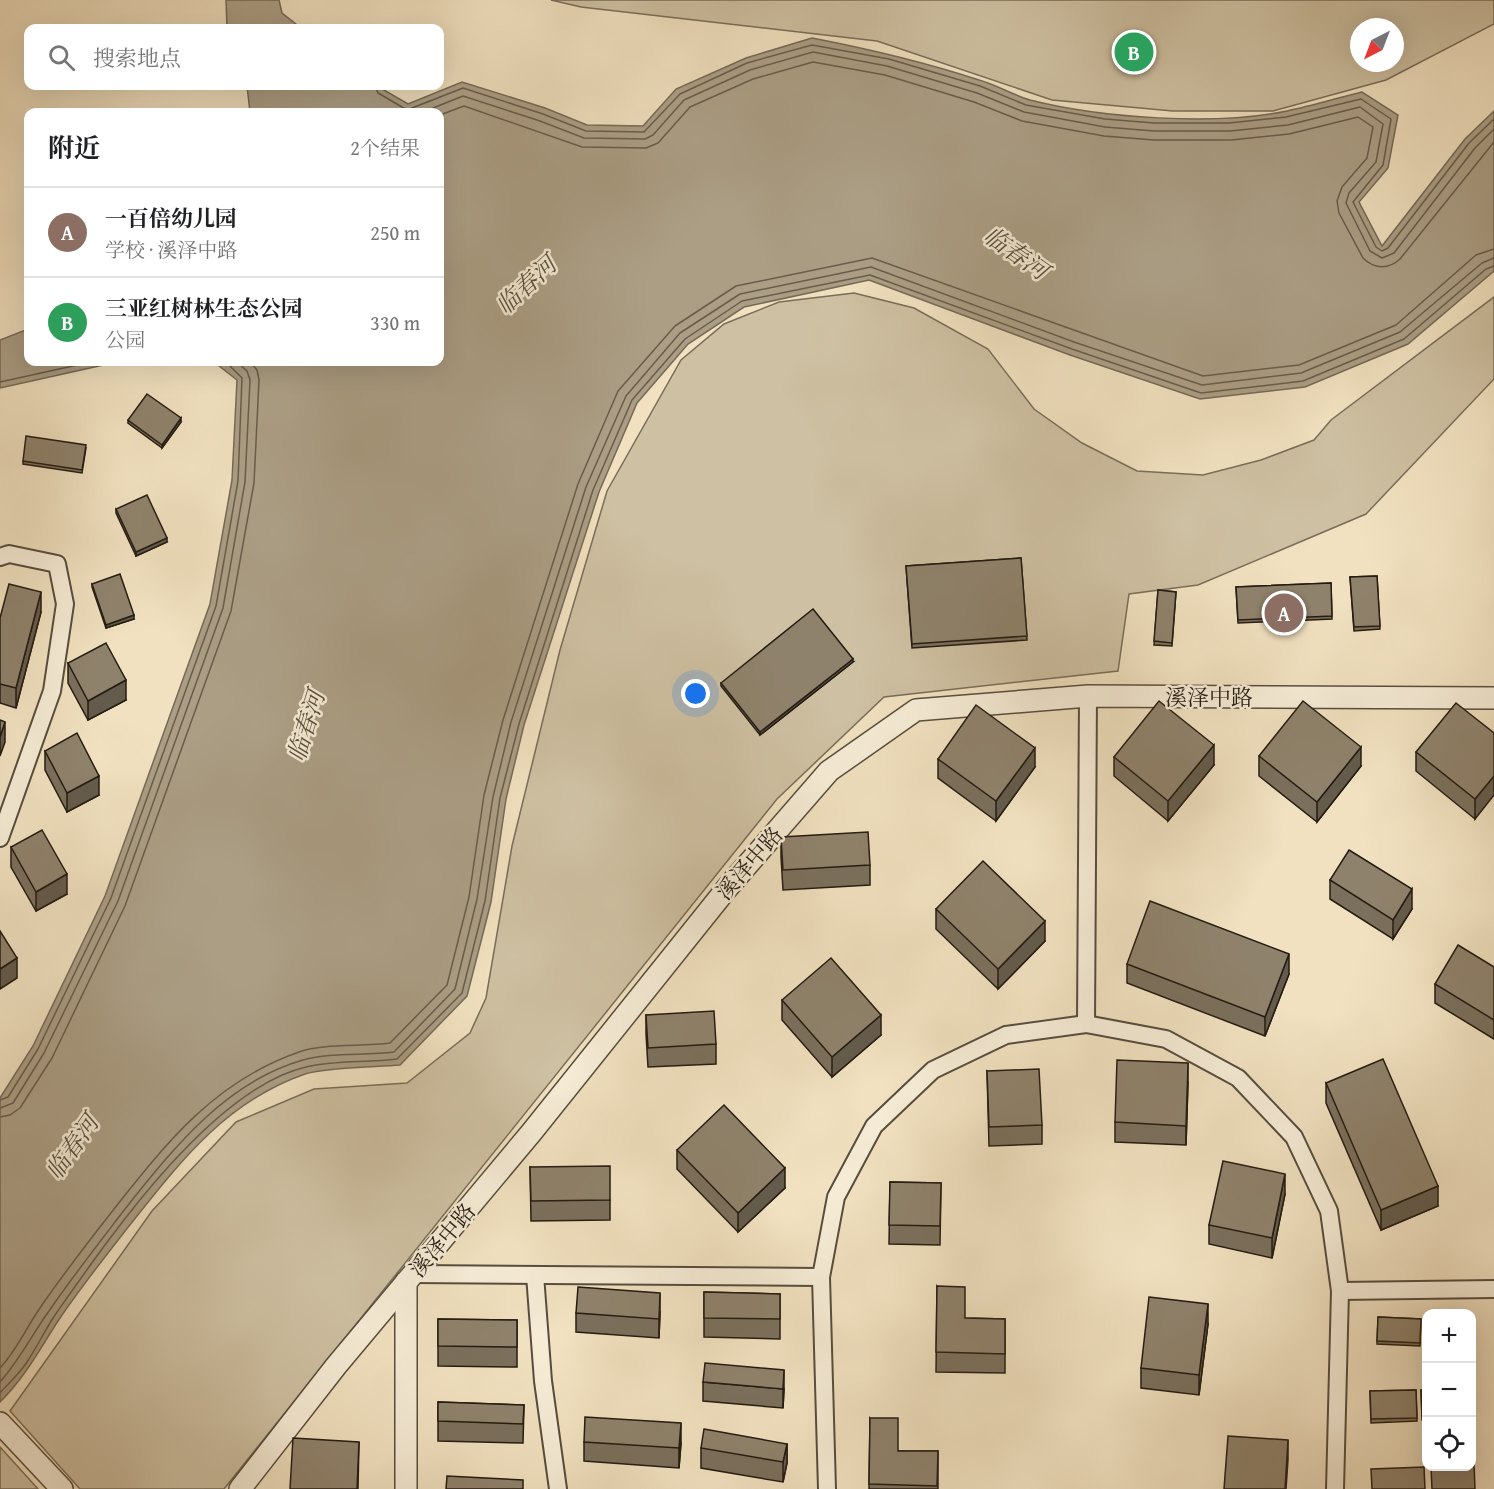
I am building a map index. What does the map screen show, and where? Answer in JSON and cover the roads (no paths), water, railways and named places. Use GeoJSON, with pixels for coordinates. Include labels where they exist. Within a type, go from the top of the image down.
{"type":"FeatureCollection","features":[{"type":"Feature","properties":{"kind":"street"},"geometry":{"type":"LineString","coordinates":[[0,557],[9,554],[57,564],[65,604],[52,691],[0,838]]}},
{"type":"Feature","properties":{"kind":"street"},"geometry":{"type":"LineString","coordinates":[[1086,1024],[1088,696]]}},
{"type":"Feature","properties":{"kind":"street","name":"溪泽中路"},"geometry":{"type":"LineString","coordinates":[[240,1489],[336,1366],[531,1133],[728,887],[829,771],[916,710],[1088,696],[1494,698]]}},
{"type":"Feature","properties":{"kind":"street"},"geometry":{"type":"LineString","coordinates":[[827,1489],[821,1277],[836,1197],[874,1126],[933,1070],[1006,1035],[1086,1024],[1166,1039],[1238,1078],[1294,1137],[1329,1211],[1340,1291],[1335,1489]]}},
{"type":"Feature","properties":{"kind":"street"},"geometry":{"type":"LineString","coordinates":[[406,1489],[410,1278],[535,1275],[821,1277]]}},
{"type":"Feature","properties":{"kind":"street"},"geometry":{"type":"LineString","coordinates":[[535,1275],[543,1381],[558,1489]]}},
{"type":"Feature","properties":{"kind":"street"},"geometry":{"type":"LineString","coordinates":[[1340,1291],[1494,1289]]}},
{"type":"Feature","properties":{"kind":"street"},"geometry":{"type":"LineString","coordinates":[[7,1430],[62,1489]]}},
{"type":"Feature","properties":{"kind":"water"},"geometry":{"type":"Polygon","coordinates":[[[226,0],[279,0],[282,13],[296,24],[227,24],[226,0]]]}},
{"type":"Feature","properties":{"kind":"water","name":"临春河"},"geometry":{"type":"Polygon","coordinates":[[[812,38],[938,67],[986,82],[1030,100],[1090,111],[1158,118],[1258,116],[1362,92],[1398,115],[1388,168],[1359,202],[1382,246],[1465,139],[1494,111],[1494,271],[1408,344],[1305,387],[1200,399],[1070,355],[869,280],[744,307],[688,344],[637,403],[599,492],[524,725],[506,799],[491,902],[467,996],[400,1065],[338,1069],[305,1074],[251,1101],[206,1136],[148,1202],[58,1321],[25,1373],[0,1402],[0,1098],[33,1046],[105,896],[210,604],[232,480],[237,380],[219,366],[444,366],[444,108],[250,108],[247,90],[384,90],[408,104],[462,82],[545,108],[587,125],[643,126],[676,89],[746,58],[812,38]]]}},
{"type":"Feature","properties":{"kind":"water"},"geometry":{"type":"Polygon","coordinates":[[[24,331],[24,366],[99,366],[0,388],[0,340],[24,331]]]}},
{"type":"Feature","properties":{"kind":"place","name":"三亚红树林生态公园"},"geometry":{"type":"Point","coordinates":[1134,52]}},
{"type":"Feature","properties":{"kind":"place","name":"一百倍幼儿园"},"geometry":{"type":"Point","coordinates":[1284,613]}}]}
